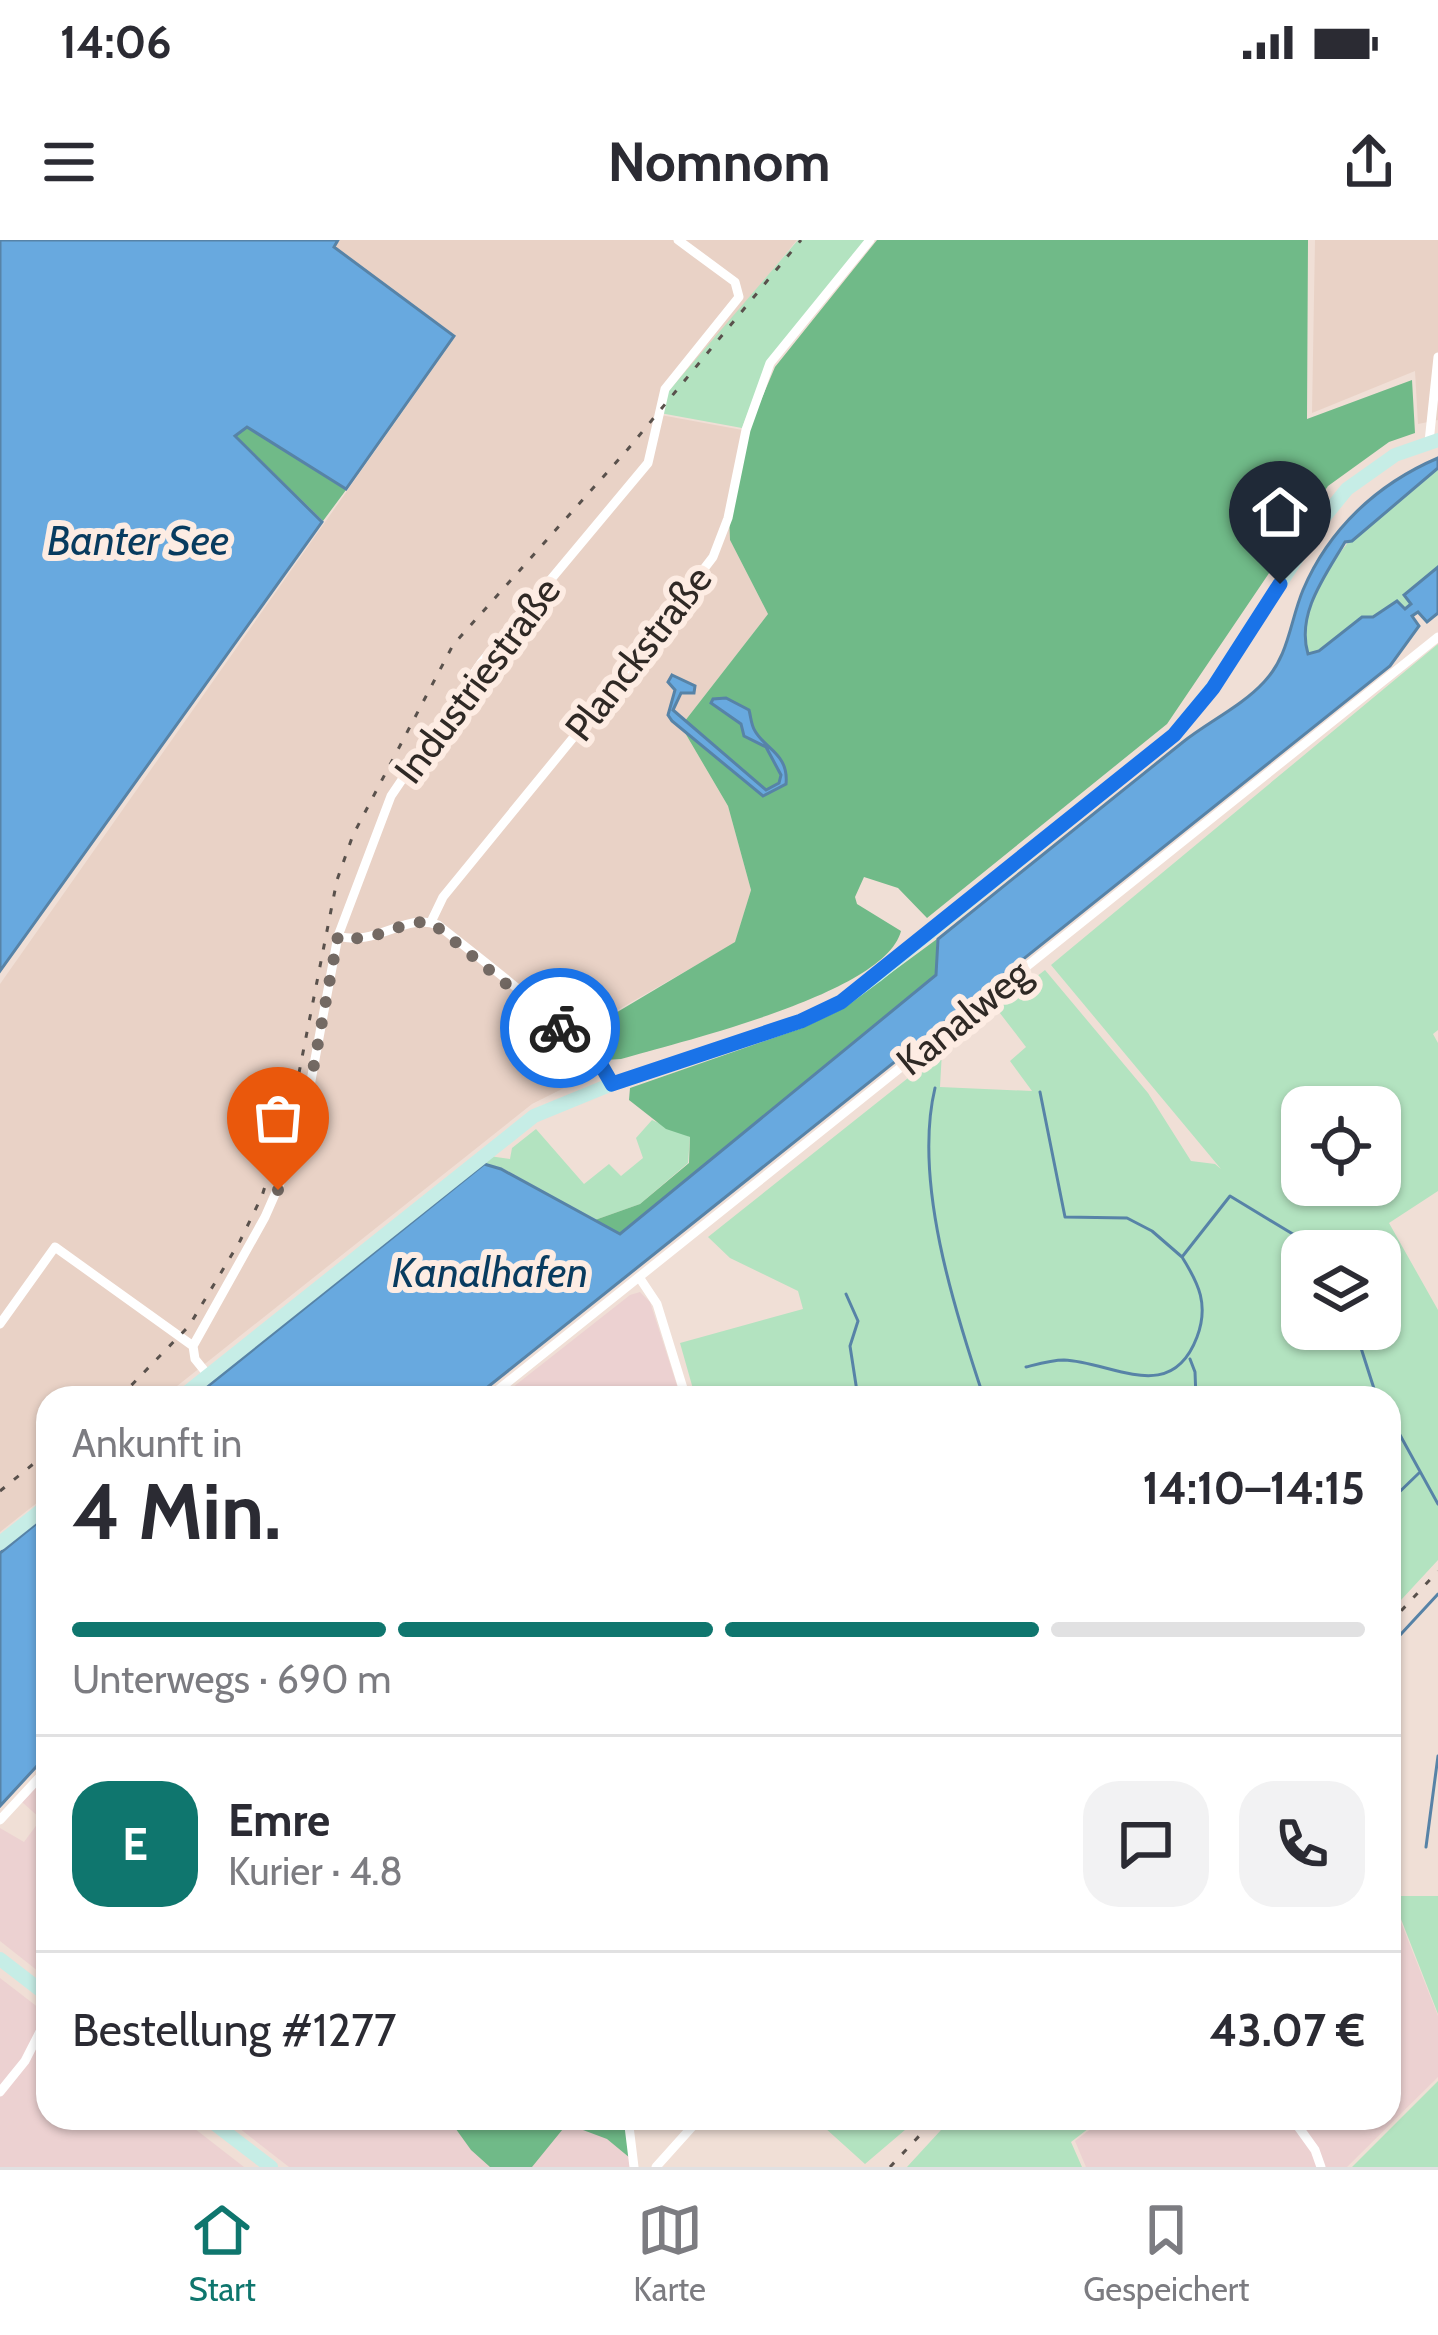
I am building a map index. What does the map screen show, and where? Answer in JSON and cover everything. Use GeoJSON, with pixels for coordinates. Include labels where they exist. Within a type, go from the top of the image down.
{"type":"FeatureCollection","features":[{"type":"Feature","properties":{"kind":"street","name":"Industriestraße"},"geometry":{"type":"LineString","coordinates":[[193,1346],[255,1236],[286,1167],[307,1102],[338,936],[391,796],[481,663],[648,463],[665,389],[740,297],[740,288],[678,240]]}},
{"type":"Feature","properties":{"kind":"street","name":"Planckstraße"},"geometry":{"type":"LineString","coordinates":[[431,922],[443,897],[713,557],[728,518],[746,430],[770,363],[870,240]]}},
{"type":"Feature","properties":{"kind":"street"},"geometry":{"type":"LineString","coordinates":[[195,1386],[521,1124],[612,1084],[801,1021],[841,1002],[1174,735],[1213,688],[1332,506],[1374,466],[1433,441],[1438,357]]}},
{"type":"Feature","properties":{"kind":"street","name":"Kanalweg"},"geometry":{"type":"LineString","coordinates":[[503,1386],[1438,637]]}},
{"type":"Feature","properties":{"kind":"street"},"geometry":{"type":"LineString","coordinates":[[338,936],[361,941],[414,922],[431,922],[583,1047],[608,1073],[612,1084]]}},
{"type":"Feature","properties":{"kind":"street"},"geometry":{"type":"LineString","coordinates":[[0,1324],[55,1247],[193,1346],[194,1359],[208,1375]]}},
{"type":"Feature","properties":{"kind":"street"},"geometry":{"type":"LineString","coordinates":[[639,1277],[658,1304],[682,1386]]}},
{"type":"Feature","properties":{"kind":"street"},"geometry":{"type":"LineString","coordinates":[[0,1544],[36,1514]]}},
{"type":"Feature","properties":{"kind":"street"},"geometry":{"type":"LineString","coordinates":[[0,1820],[36,1781]]}},
{"type":"Feature","properties":{"kind":"street"},"geometry":{"type":"LineString","coordinates":[[0,1959],[36,1987]]}},
{"type":"Feature","properties":{"kind":"street"},"geometry":{"type":"LineString","coordinates":[[0,2092],[36,2039]]}},
{"type":"Feature","properties":{"kind":"street"},"geometry":{"type":"LineString","coordinates":[[223,2130],[271,2167]]}},
{"type":"Feature","properties":{"kind":"street"},"geometry":{"type":"LineString","coordinates":[[629,2130],[634,2167]]}},
{"type":"Feature","properties":{"kind":"street"},"geometry":{"type":"LineString","coordinates":[[656,2167],[689,2130]]}},
{"type":"Feature","properties":{"kind":"street"},"geometry":{"type":"LineString","coordinates":[[1301,2130],[1321,2167]]}},
{"type":"Feature","properties":{"kind":"shaded area"},"geometry":{"type":"Polygon","coordinates":[[[339,240],[797,240],[655,414],[748,431],[729,515],[730,540],[768,614],[681,726],[728,806],[751,890],[735,943],[565,1040],[591,1069],[582,1079],[532,1104],[177,1386],[36,1386],[36,1504],[0,1532],[0,984],[456,336],[334,247],[339,240]]]}},
{"type":"Feature","properties":{"kind":"shaded area"},"geometry":{"type":"Polygon","coordinates":[[[1315,240],[1438,240],[1438,420],[1418,424],[1415,371],[1312,413],[1315,240]]]}},
{"type":"Feature","properties":{"kind":"shaded area"},"geometry":{"type":"Polygon","coordinates":[[[640,1292],[650,1302],[677,1386],[514,1386],[640,1292]]]}},
{"type":"Feature","properties":{"kind":"shaded area"},"geometry":{"type":"Polygon","coordinates":[[[36,1787],[36,1815],[22,1802],[36,1787]]]}},
{"type":"Feature","properties":{"kind":"shaded area"},"geometry":{"type":"Polygon","coordinates":[[[36,1826],[36,1970],[0,1941],[0,1828],[24,1842],[36,1826]]]}},
{"type":"Feature","properties":{"kind":"shaded area"},"geometry":{"type":"Polygon","coordinates":[[[1401,1922],[1438,2016],[1438,2077],[1401,2114],[1401,1922]]]}},
{"type":"Feature","properties":{"kind":"shaded area"},"geometry":{"type":"Polygon","coordinates":[[[0,1978],[36,2006],[36,2130],[196,2130],[244,2167],[0,2167],[0,1978]]]}},
{"type":"Feature","properties":{"kind":"shaded area"},"geometry":{"type":"Polygon","coordinates":[[[241,2130],[628,2130],[630,2167],[289,2167],[241,2130]]]}},
{"type":"Feature","properties":{"kind":"shaded area"},"geometry":{"type":"Polygon","coordinates":[[[1089,2130],[1384,2130],[1347,2167],[1086,2167],[1075,2141],[1089,2130]]]}},
{"type":"Feature","properties":{"kind":"green space"},"geometry":{"type":"Polygon","coordinates":[[[798,240],[866,240],[768,361],[742,428],[660,413],[667,393],[798,240]]]}},
{"type":"Feature","properties":{"kind":"green space"},"geometry":{"type":"Polygon","coordinates":[[[877,240],[1308,240],[1307,419],[1412,380],[1415,433],[1389,442],[1328,486],[1167,724],[927,918],[898,888],[864,877],[855,897],[857,904],[901,931],[887,954],[859,975],[777,1012],[605,1060],[582,1033],[735,942],[751,890],[728,806],[681,726],[768,614],[730,540],[729,515],[748,431],[775,367],[877,240]]]}},
{"type":"Feature","properties":{"kind":"green space"},"geometry":{"type":"Polygon","coordinates":[[[246,427],[346,490],[323,521],[236,436],[246,427]]]}},
{"type":"Feature","properties":{"kind":"green space"},"geometry":{"type":"Polygon","coordinates":[[[1438,468],[1438,567],[1404,594],[1412,604],[1405,610],[1397,602],[1373,618],[1362,617],[1308,655],[1306,628],[1313,600],[1345,546],[1391,500],[1438,468]]]}},
{"type":"Feature","properties":{"kind":"green space"},"geometry":{"type":"Polygon","coordinates":[[[1438,644],[1438,1030],[1433,1034],[1438,1043],[1438,1191],[1389,1223],[1393,1230],[1281,1230],[1281,1350],[1401,1350],[1401,1244],[1438,1310],[1438,1560],[1401,1600],[1401,1386],[692,1386],[680,1343],[803,1309],[798,1291],[730,1258],[708,1237],[942,1051],[940,1087],[1032,1091],[1010,1061],[1026,1047],[996,1008],[1045,970],[1148,1093],[1191,1161],[1221,1169],[1051,965],[1438,644]]]}},
{"type":"Feature","properties":{"kind":"green space"},"geometry":{"type":"Polygon","coordinates":[[[937,939],[936,975],[620,1234],[595,1220],[640,1204],[689,1163],[690,1137],[666,1129],[629,1100],[630,1088],[799,1029],[842,1009],[937,939]]]}},
{"type":"Feature","properties":{"kind":"green space"},"geometry":{"type":"Polygon","coordinates":[[[652,1120],[690,1137],[688,1163],[640,1204],[595,1220],[502,1168],[486,1164],[489,1156],[510,1159],[512,1148],[536,1129],[584,1184],[609,1164],[621,1176],[643,1158],[636,1138],[652,1120]]]}},
{"type":"Feature","properties":{"kind":"green space"},"geometry":{"type":"Polygon","coordinates":[[[1401,1896],[1438,1896],[1438,2014],[1401,1919],[1401,1896]]]}},
{"type":"Feature","properties":{"kind":"green space"},"geometry":{"type":"Polygon","coordinates":[[[1438,2081],[1438,2167],[1352,2167],[1389,2130],[1401,2130],[1401,2118],[1438,2081]]]}},
{"type":"Feature","properties":{"kind":"green space"},"geometry":{"type":"Polygon","coordinates":[[[457,2130],[562,2130],[532,2167],[490,2167],[457,2130]]]}},
{"type":"Feature","properties":{"kind":"green space"},"geometry":{"type":"Polygon","coordinates":[[[583,2130],[628,2130],[630,2158],[607,2139],[583,2130]]]}},
{"type":"Feature","properties":{"kind":"green space"},"geometry":{"type":"Polygon","coordinates":[[[827,2130],[905,2130],[865,2164],[827,2130]]]}},
{"type":"Feature","properties":{"kind":"green space"},"geometry":{"type":"Polygon","coordinates":[[[941,2130],[1086,2130],[1071,2142],[1082,2167],[907,2167],[941,2130]]]}},
{"type":"Feature","properties":{"kind":"water","name":"Banter See"},"geometry":{"type":"Polygon","coordinates":[[[0,240],[338,240],[334,247],[454,336],[346,489],[247,427],[235,436],[322,522],[0,971],[0,240]]]}},
{"type":"Feature","properties":{"kind":"water","name":"Kanalhafen"},"geometry":{"type":"Polygon","coordinates":[[[1438,458],[1438,468],[1345,542],[1321,582],[1306,624],[1308,654],[1319,651],[1362,617],[1373,617],[1397,601],[1405,609],[1411,604],[1404,595],[1438,567],[1438,613],[1427,622],[1418,612],[1412,616],[1419,626],[1390,666],[489,1386],[208,1386],[484,1164],[620,1234],[936,975],[938,939],[1183,742],[1255,691],[1279,661],[1303,590],[1326,547],[1375,495],[1438,458]]]}},
{"type":"Feature","properties":{"kind":"water"},"geometry":{"type":"Polygon","coordinates":[[[672,675],[695,686],[694,693],[681,693],[673,710],[766,790],[779,783],[781,775],[766,747],[744,736],[741,724],[711,703],[726,698],[749,710],[755,731],[784,766],[786,784],[763,796],[672,721],[668,715],[675,690],[668,682],[672,675]]]}},
{"type":"Feature","properties":{"kind":"water"},"geometry":{"type":"Polygon","coordinates":[[[36,1524],[36,1767],[0,1806],[0,1553],[36,1524]]]}},
{"type":"Feature","properties":{"kind":"waterway"},"geometry":{"type":"LineString","coordinates":[[935,1088],[929,1163],[933,1203],[950,1285],[980,1386]]}},
{"type":"Feature","properties":{"kind":"waterway"},"geometry":{"type":"LineString","coordinates":[[1040,1092],[1065,1217],[1127,1218],[1152,1231],[1182,1257],[1230,1196],[1286,1230]]}},
{"type":"Feature","properties":{"kind":"waterway"},"geometry":{"type":"LineString","coordinates":[[1026,1367],[1064,1360],[1139,1375],[1172,1370],[1186,1358],[1202,1315],[1197,1286],[1182,1257]]}},
{"type":"Feature","properties":{"kind":"waterway"},"geometry":{"type":"LineString","coordinates":[[846,1294],[858,1321],[850,1346],[856,1386]]}},
{"type":"Feature","properties":{"kind":"waterway"},"geometry":{"type":"LineString","coordinates":[[1362,1350],[1373,1386]]}},
{"type":"Feature","properties":{"kind":"waterway"},"geometry":{"type":"LineString","coordinates":[[1190,1359],[1196,1386]]}},
{"type":"Feature","properties":{"kind":"waterway"},"geometry":{"type":"LineString","coordinates":[[1401,1437],[1438,1504]]}},
{"type":"Feature","properties":{"kind":"waterway"},"geometry":{"type":"LineString","coordinates":[[1401,1490],[1419,1473]]}},
{"type":"Feature","properties":{"kind":"waterway"},"geometry":{"type":"LineString","coordinates":[[1401,1634],[1438,1594]]}},
{"type":"Feature","properties":{"kind":"waterway"},"geometry":{"type":"LineString","coordinates":[[1426,1847],[1438,1756]]}},
{"type":"Feature","properties":{"kind":"railway"},"geometry":{"type":"LineString","coordinates":[[131,1386],[189,1326],[262,1196],[297,1083],[337,880],[353,835],[453,645],[628,449],[801,240]]}},
{"type":"Feature","properties":{"kind":"railway"},"geometry":{"type":"LineString","coordinates":[[0,1491],[36,1462]]}},
{"type":"Feature","properties":{"kind":"railway"},"geometry":{"type":"LineString","coordinates":[[1401,1611],[1438,1571]]}},
{"type":"Feature","properties":{"kind":"railway"},"geometry":{"type":"LineString","coordinates":[[890,2167],[925,2130]]}},
{"type":"Feature","properties":{"kind":"way so far"},"geometry":{"type":"LineString","coordinates":[[278,1190],[307,1102],[338,936],[361,941],[414,922],[431,922],[560,1028]]}},
{"type":"Feature","properties":{"kind":"route"},"geometry":{"type":"LineString","coordinates":[[560,1028],[601,1065],[612,1084],[801,1021],[841,1002],[1174,735],[1213,688],[1280,584]]}}]}
